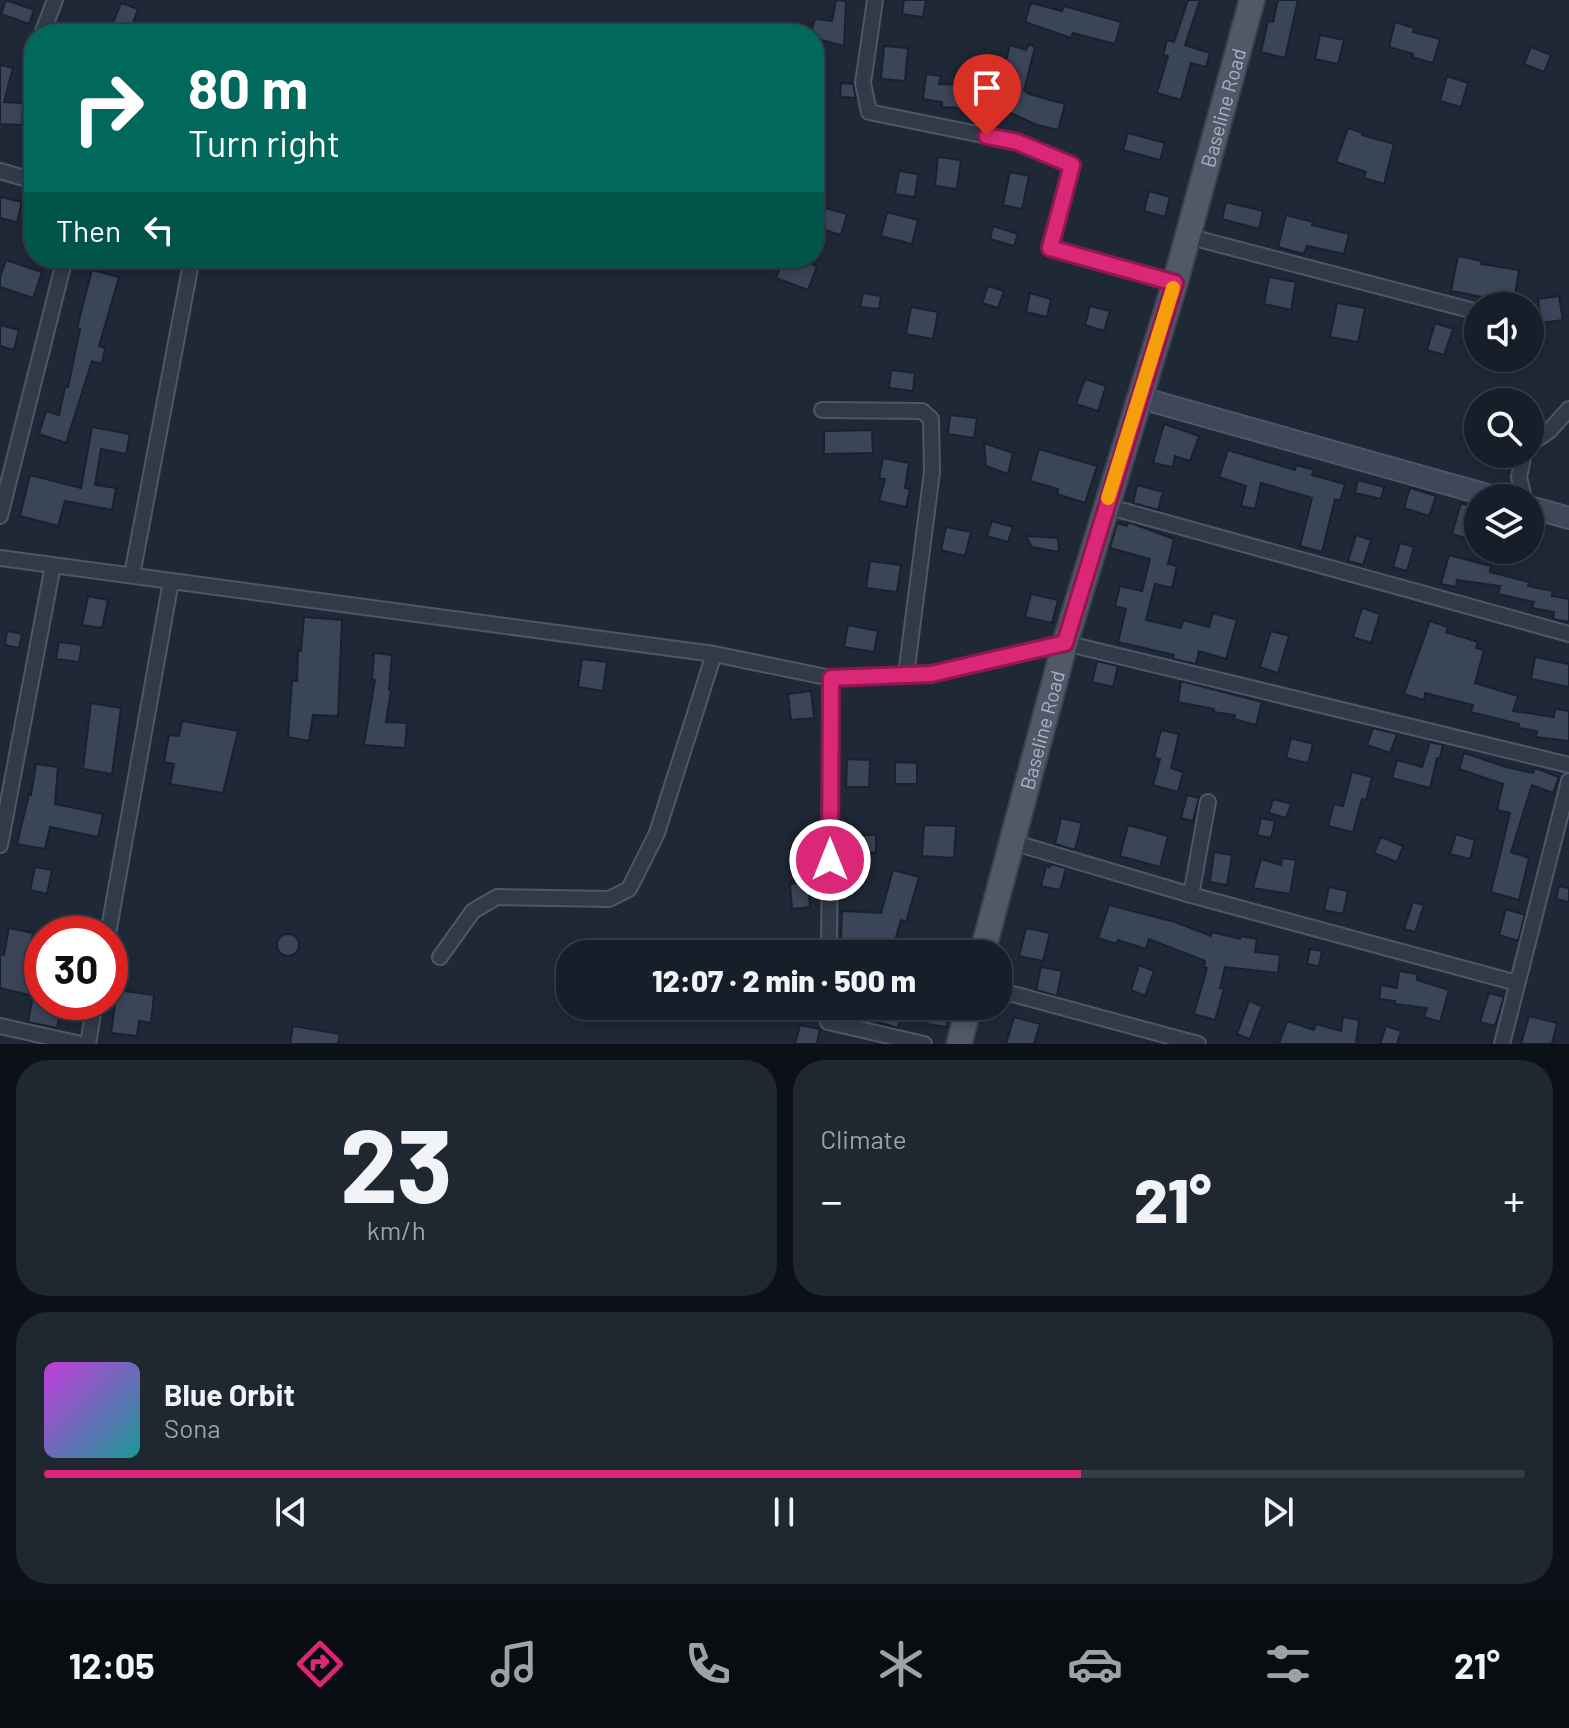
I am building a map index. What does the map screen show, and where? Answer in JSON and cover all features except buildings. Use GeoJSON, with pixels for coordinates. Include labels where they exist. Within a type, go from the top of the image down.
{"type":"FeatureCollection","features":[{"type":"Feature","properties":{"kind":"main road","name":"Baseline Road"},"geometry":{"type":"LineString","coordinates":[[986,940],[1065,643],[1175,283],[1252,0]]}},
{"type":"Feature","properties":{"kind":"main road"},"geometry":{"type":"LineString","coordinates":[[959,1044],[965,1020]]}},
{"type":"Feature","properties":{"kind":"street"},"geometry":{"type":"LineString","coordinates":[[46,24],[55,0]]}},
{"type":"Feature","properties":{"kind":"street"},"geometry":{"type":"LineString","coordinates":[[875,0],[863,83],[869,112],[1017,142],[1072,165],[1050,248],[1175,283]]}},
{"type":"Feature","properties":{"kind":"street"},"geometry":{"type":"LineString","coordinates":[[0,171],[24,178]]}},
{"type":"Feature","properties":{"kind":"street"},"geometry":{"type":"LineString","coordinates":[[1187,236],[1464,308]]}},
{"type":"Feature","properties":{"kind":"street"},"geometry":{"type":"LineString","coordinates":[[0,516],[62,268]]}},
{"type":"Feature","properties":{"kind":"street"},"geometry":{"type":"LineString","coordinates":[[132,575],[190,268]]}},
{"type":"Feature","properties":{"kind":"street"},"geometry":{"type":"LineString","coordinates":[[1141,398],[1464,488]]}},
{"type":"Feature","properties":{"kind":"street"},"geometry":{"type":"LineString","coordinates":[[1544,434],[1569,409]]}},
{"type":"Feature","properties":{"kind":"street"},"geometry":{"type":"LineString","coordinates":[[822,410],[922,411],[931,419],[932,472],[906,675]]}},
{"type":"Feature","properties":{"kind":"street"},"geometry":{"type":"LineString","coordinates":[[1106,506],[1569,634]]}},
{"type":"Feature","properties":{"kind":"street"},"geometry":{"type":"LineString","coordinates":[[1544,511],[1569,518]]}},
{"type":"Feature","properties":{"kind":"street"},"geometry":{"type":"LineString","coordinates":[[0,558],[714,654],[831,678],[931,674],[1065,643],[1569,765]]}},
{"type":"Feature","properties":{"kind":"street"},"geometry":{"type":"LineString","coordinates":[[0,845],[53,565]]}},
{"type":"Feature","properties":{"kind":"street"},"geometry":{"type":"LineString","coordinates":[[111,916],[171,581]]}},
{"type":"Feature","properties":{"kind":"street"},"geometry":{"type":"LineString","coordinates":[[440,957],[473,911],[497,897],[609,899],[629,889],[657,833],[714,654]]}},
{"type":"Feature","properties":{"kind":"street"},"geometry":{"type":"LineString","coordinates":[[829,940],[831,678]]}},
{"type":"Feature","properties":{"kind":"street"},"geometry":{"type":"LineString","coordinates":[[1502,1044],[1569,781]]}},
{"type":"Feature","properties":{"kind":"street"},"geometry":{"type":"LineString","coordinates":[[1191,895],[1208,802]]}},
{"type":"Feature","properties":{"kind":"street"},"geometry":{"type":"LineString","coordinates":[[1012,842],[1191,895],[1517,983]]}},
{"type":"Feature","properties":{"kind":"street"},"geometry":{"type":"LineString","coordinates":[[1012,994],[1198,1044]]}},
{"type":"Feature","properties":{"kind":"street"},"geometry":{"type":"LineString","coordinates":[[88,1044],[92,1020]]}},
{"type":"Feature","properties":{"kind":"street"},"geometry":{"type":"LineString","coordinates":[[828,1020],[924,1044]]}},
{"type":"Feature","properties":{"kind":"street"},"geometry":{"type":"LineString","coordinates":[[0,1026],[81,1044]]}},
{"type":"Feature","properties":{"kind":"slow traffic"},"geometry":{"type":"LineString","coordinates":[[1108,498],[1173,288]]}},
{"type":"Feature","properties":{"kind":"route"},"geometry":{"type":"LineString","coordinates":[[830,860],[831,678],[931,674],[1065,643],[1175,283],[1050,248],[1072,165],[1017,142],[987,136]]}}]}
